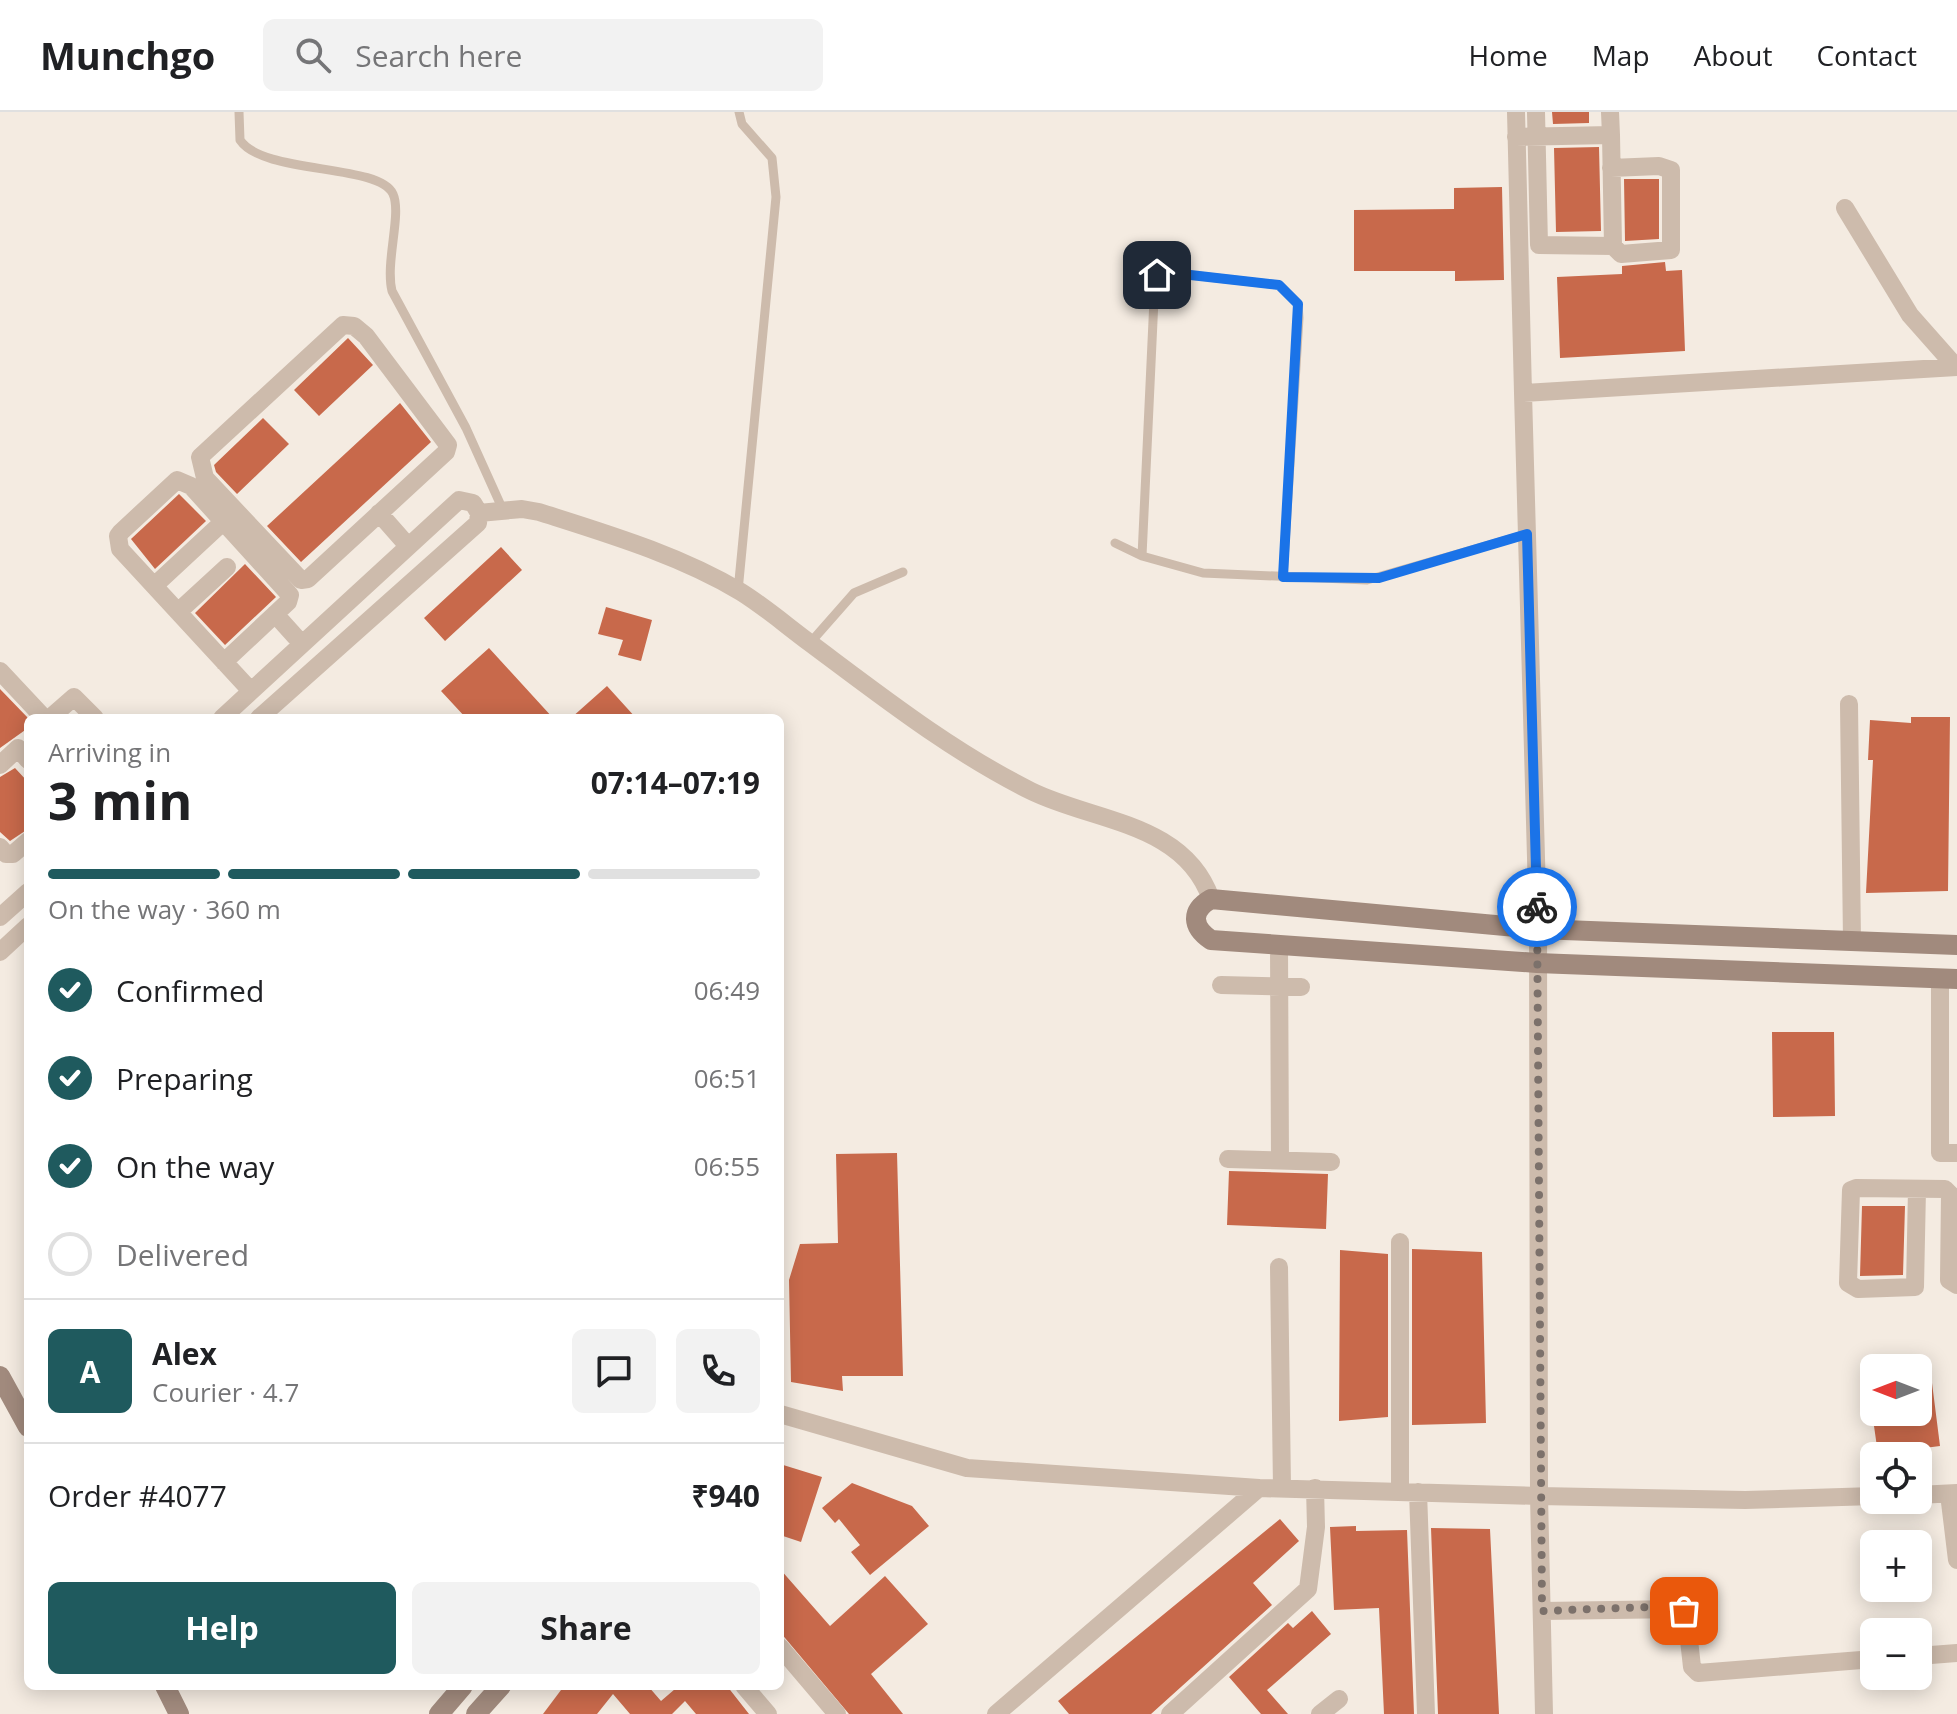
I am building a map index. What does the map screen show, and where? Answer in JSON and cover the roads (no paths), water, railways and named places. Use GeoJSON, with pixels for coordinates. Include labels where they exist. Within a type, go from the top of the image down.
{"type":"FeatureCollection","features":[{"type":"Feature","properties":{"kind":"street"},"geometry":{"type":"LineString","coordinates":[[1516,112],[1538,929],[1539,1496],[1544,1714]]}},
{"type":"Feature","properties":{"kind":"street"},"geometry":{"type":"LineString","coordinates":[[1536,112],[1539,245],[1613,246]]}},
{"type":"Feature","properties":{"kind":"street"},"geometry":{"type":"LineString","coordinates":[[1610,112],[1611,135],[1611,168],[1613,246],[1621,254],[1671,250],[1672,199],[1668,168],[1611,168]]}},
{"type":"Feature","properties":{"kind":"street"},"geometry":{"type":"LineString","coordinates":[[1516,137],[1611,135]]}},
{"type":"Feature","properties":{"kind":"street"},"geometry":{"type":"LineString","coordinates":[[1845,208],[1910,315],[1956,367]]}},
{"type":"Feature","properties":{"kind":"street"},"geometry":{"type":"LineString","coordinates":[[343,325],[354,326],[366,336],[448,445],[446,452],[379,513],[308,579],[301,580],[200,469],[203,451],[343,325]]}},
{"type":"Feature","properties":{"kind":"street"},"geometry":{"type":"LineString","coordinates":[[1523,393],[1956,367]]}},
{"type":"Feature","properties":{"kind":"street"},"geometry":{"type":"LineString","coordinates":[[224,662],[288,602],[290,595],[224,521],[181,480],[121,532],[118,536],[120,549],[224,662],[251,691]]}},
{"type":"Feature","properties":{"kind":"street"},"geometry":{"type":"LineString","coordinates":[[226,714],[459,500],[469,500],[479,513],[478,523],[263,714]]}},
{"type":"Feature","properties":{"kind":"street"},"geometry":{"type":"LineString","coordinates":[[479,513],[503,510],[539,512],[640,544],[738,591],[935,736],[1031,791],[1141,830],[1166,844],[1203,876],[1211,899]]}},
{"type":"Feature","properties":{"kind":"street"},"geometry":{"type":"LineString","coordinates":[[379,513],[408,546]]}},
{"type":"Feature","properties":{"kind":"street"},"geometry":{"type":"LineString","coordinates":[[154,586],[224,521]]}},
{"type":"Feature","properties":{"kind":"street"},"geometry":{"type":"LineString","coordinates":[[178,612],[227,567]]}},
{"type":"Feature","properties":{"kind":"street"},"geometry":{"type":"LineString","coordinates":[[275,614],[302,644]]}},
{"type":"Feature","properties":{"kind":"street"},"geometry":{"type":"LineString","coordinates":[[0,671],[43,714]]}},
{"type":"Feature","properties":{"kind":"street"},"geometry":{"type":"LineString","coordinates":[[52,714],[74,697],[91,714]]}},
{"type":"Feature","properties":{"kind":"street"},"geometry":{"type":"LineString","coordinates":[[1849,704],[1852,941]]}},
{"type":"Feature","properties":{"kind":"street"},"geometry":{"type":"LineString","coordinates":[[0,765],[24,750]]}},
{"type":"Feature","properties":{"kind":"street"},"geometry":{"type":"LineString","coordinates":[[0,847],[6,854],[13,854],[24,844]]}},
{"type":"Feature","properties":{"kind":"street"},"geometry":{"type":"LineString","coordinates":[[0,917],[24,896]]}},
{"type":"Feature","properties":{"kind":"street"},"geometry":{"type":"LineString","coordinates":[[1939,1189],[1948,1153],[1948,978],[1537,963],[1211,940],[1197,928],[1195,920],[1200,905],[1211,899],[1538,929],[1957,945]]}},
{"type":"Feature","properties":{"kind":"street"},"geometry":{"type":"LineString","coordinates":[[0,952],[24,930]]}},
{"type":"Feature","properties":{"kind":"street"},"geometry":{"type":"LineString","coordinates":[[1279,945],[1280,1160]]}},
{"type":"Feature","properties":{"kind":"street"},"geometry":{"type":"LineString","coordinates":[[1221,985],[1301,987]]}},
{"type":"Feature","properties":{"kind":"street"},"geometry":{"type":"LineString","coordinates":[[1228,1159],[1331,1162]]}},
{"type":"Feature","properties":{"kind":"street"},"geometry":{"type":"LineString","coordinates":[[1917,1189],[1915,1287],[1885,1290],[1850,1286],[1848,1195],[1851,1190],[1917,1189],[1939,1189],[1950,1194],[1953,1218],[1949,1280],[1957,1285]]}},
{"type":"Feature","properties":{"kind":"street"},"geometry":{"type":"LineString","coordinates":[[1400,1242],[1409,1492],[1426,1714]]}},
{"type":"Feature","properties":{"kind":"street"},"geometry":{"type":"LineString","coordinates":[[1279,1267],[1282,1488]]}},
{"type":"Feature","properties":{"kind":"street"},"geometry":{"type":"LineString","coordinates":[[0,1376],[24,1420]]}},
{"type":"Feature","properties":{"kind":"street"},"geometry":{"type":"LineString","coordinates":[[784,1415],[967,1468],[1259,1488],[1745,1500],[1860,1496]]}},
{"type":"Feature","properties":{"kind":"street"},"geometry":{"type":"LineString","coordinates":[[996,1714],[1259,1488]]}},
{"type":"Feature","properties":{"kind":"street"},"geometry":{"type":"LineString","coordinates":[[1170,1714],[1308,1589],[1316,1527],[1315,1488]]}},
{"type":"Feature","properties":{"kind":"street"},"geometry":{"type":"LineString","coordinates":[[1932,1495],[1953,1494],[1957,1560]]}},
{"type":"Feature","properties":{"kind":"street"},"geometry":{"type":"LineString","coordinates":[[1542,1611],[1682,1609],[1686,1613],[1692,1667],[1698,1673],[1860,1660]]}},
{"type":"Feature","properties":{"kind":"street"},"geometry":{"type":"LineString","coordinates":[[784,1652],[837,1714]]}},
{"type":"Feature","properties":{"kind":"street"},"geometry":{"type":"LineString","coordinates":[[1932,1655],[1957,1653]]}},
{"type":"Feature","properties":{"kind":"street"},"geometry":{"type":"LineString","coordinates":[[167,1690],[179,1714]]}},
{"type":"Feature","properties":{"kind":"street"},"geometry":{"type":"LineString","coordinates":[[439,1714],[460,1690]]}},
{"type":"Feature","properties":{"kind":"street"},"geometry":{"type":"LineString","coordinates":[[476,1714],[497,1690]]}},
{"type":"Feature","properties":{"kind":"street"},"geometry":{"type":"LineString","coordinates":[[747,1690],[768,1714]]}},
{"type":"Feature","properties":{"kind":"street"},"geometry":{"type":"LineString","coordinates":[[1320,1714],[1339,1699]]}},
{"type":"Feature","properties":{"kind":"lane"},"geometry":{"type":"LineString","coordinates":[[239,112],[240,140],[257,155],[365,178],[386,185],[393,193],[395,205],[388,271],[392,291],[466,428],[503,510]]}},
{"type":"Feature","properties":{"kind":"lane"},"geometry":{"type":"LineString","coordinates":[[738,591],[776,197],[772,158],[742,124],[739,112]]}},
{"type":"Feature","properties":{"kind":"lane"},"geometry":{"type":"LineString","coordinates":[[1142,556],[1155,278],[1164,272],[1279,285],[1298,304],[1299,318],[1283,577]]}},
{"type":"Feature","properties":{"kind":"lane"},"geometry":{"type":"LineString","coordinates":[[1115,543],[1142,556],[1203,573],[1379,578],[1527,534]]}},
{"type":"Feature","properties":{"kind":"lane"},"geometry":{"type":"LineString","coordinates":[[810,643],[854,593],[903,572]]}}]}
